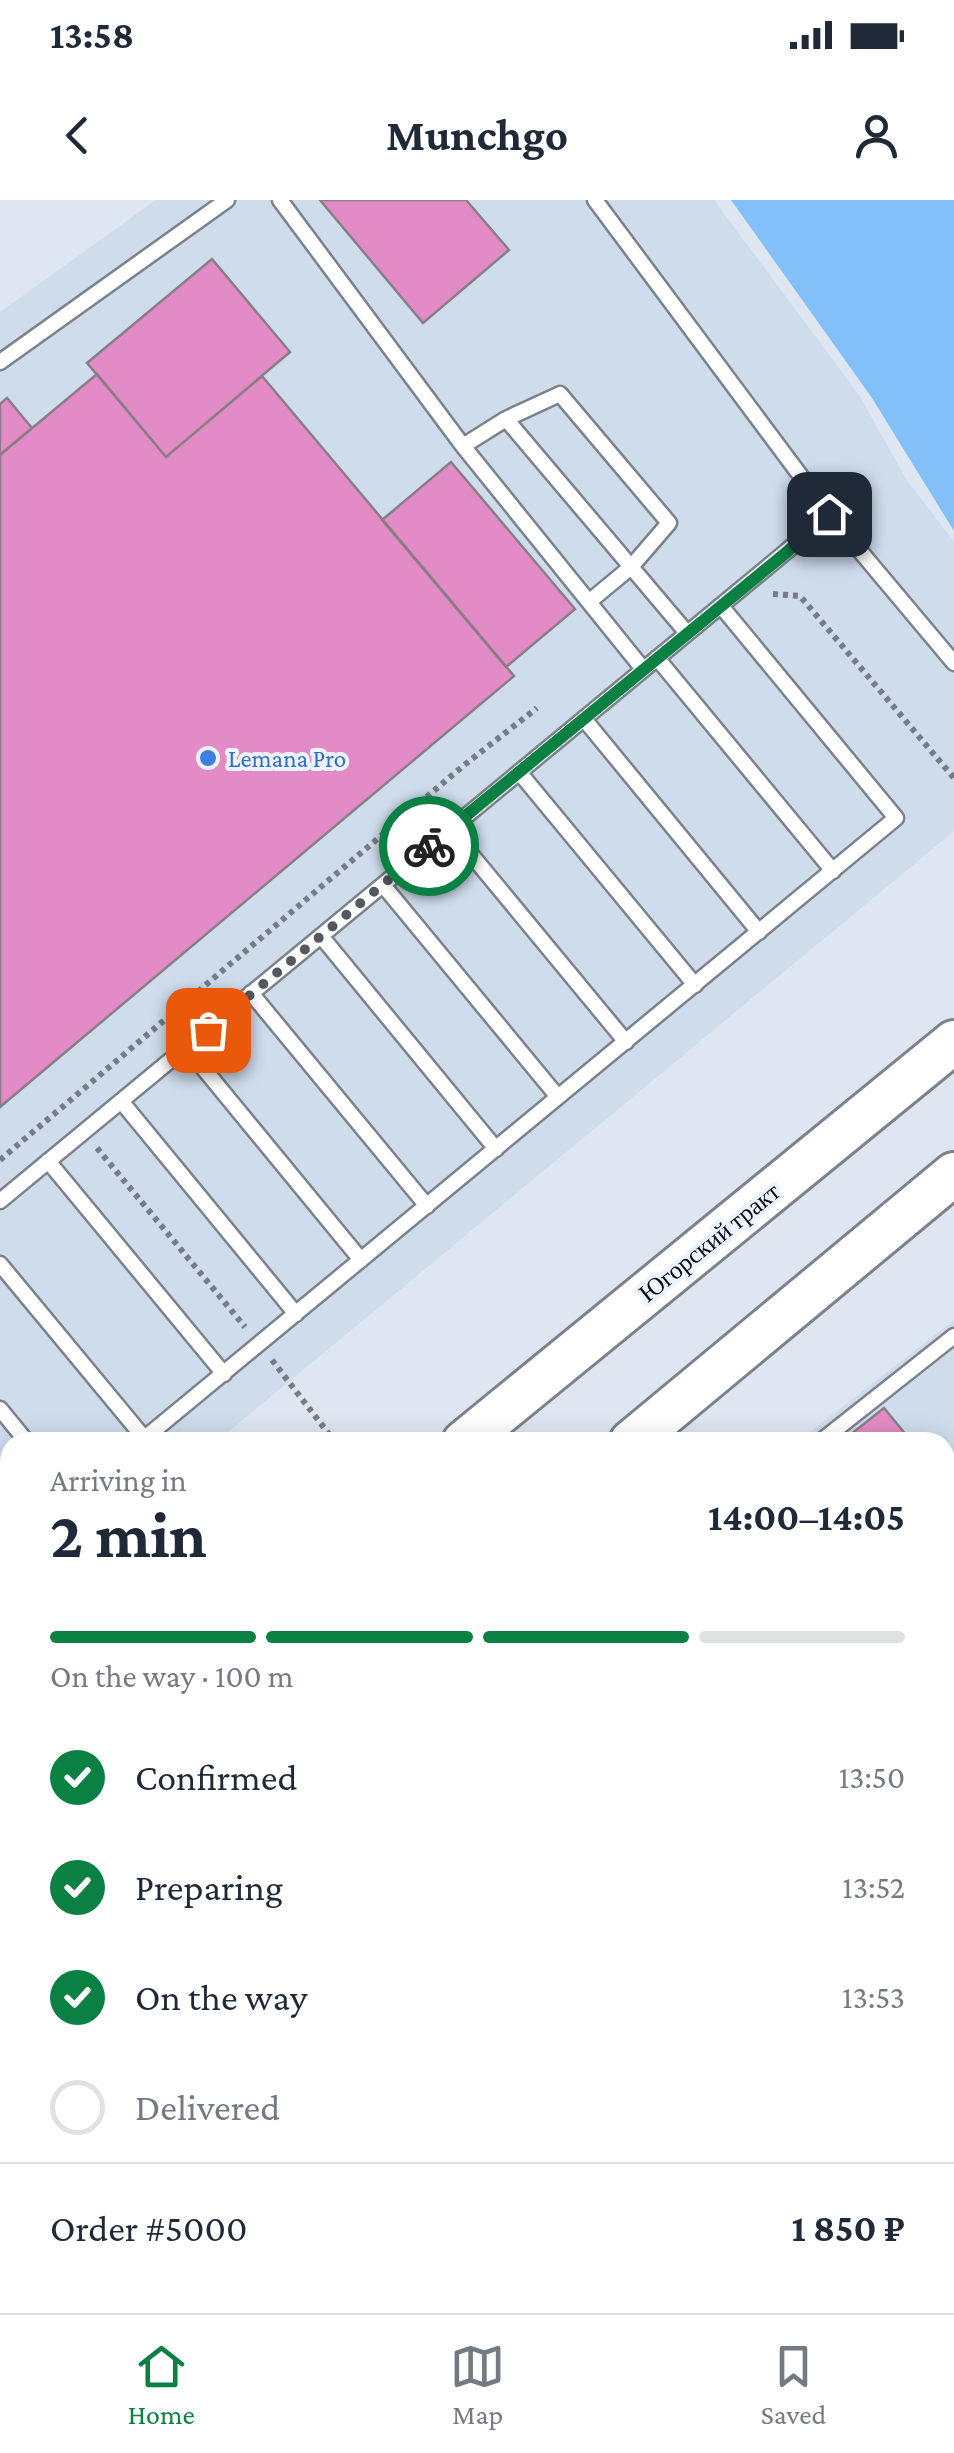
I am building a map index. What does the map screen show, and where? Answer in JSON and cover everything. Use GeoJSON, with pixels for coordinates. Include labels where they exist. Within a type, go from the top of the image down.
{"type":"FeatureCollection","features":[{"type":"Feature","properties":{"kind":"main road","name":"Югорский тракт"},"geometry":{"type":"LineString","coordinates":[[476,1432],[954,1042]]}},
{"type":"Feature","properties":{"kind":"main road"},"geometry":{"type":"LineString","coordinates":[[643,1432],[954,1174]]}},
{"type":"Feature","properties":{"kind":"lane"},"geometry":{"type":"LineString","coordinates":[[0,362],[227,200]]}},
{"type":"Feature","properties":{"kind":"lane"},"geometry":{"type":"LineString","coordinates":[[280,200],[463,446],[644,669]]}},
{"type":"Feature","properties":{"kind":"lane"},"geometry":{"type":"LineString","coordinates":[[595,200],[829,514],[954,663]]}},
{"type":"Feature","properties":{"kind":"lane"},"geometry":{"type":"LineString","coordinates":[[463,446],[560,394],[669,522],[631,566],[590,601]]}},
{"type":"Feature","properties":{"kind":"lane"},"geometry":{"type":"LineString","coordinates":[[506,420],[688,633]]}},
{"type":"Feature","properties":{"kind":"lane"},"geometry":{"type":"LineString","coordinates":[[0,1201],[829,514]]}},
{"type":"Feature","properties":{"kind":"lane"},"geometry":{"type":"LineString","coordinates":[[153,1432],[896,818],[721,606]]}},
{"type":"Feature","properties":{"kind":"lane"},"geometry":{"type":"LineString","coordinates":[[657,658],[833,871]]}},
{"type":"Feature","properties":{"kind":"lane"},"geometry":{"type":"LineString","coordinates":[[584,719],[759,932]]}},
{"type":"Feature","properties":{"kind":"lane"},"geometry":{"type":"LineString","coordinates":[[520,772],[695,984]]}},
{"type":"Feature","properties":{"kind":"lane"},"geometry":{"type":"LineString","coordinates":[[450,829],[626,1042]]}},
{"type":"Feature","properties":{"kind":"lane"},"geometry":{"type":"LineString","coordinates":[[382,885],[558,1098]]}},
{"type":"Feature","properties":{"kind":"lane"},"geometry":{"type":"LineString","coordinates":[[321,936],[496,1149]]}},
{"type":"Feature","properties":{"kind":"lane"},"geometry":{"type":"LineString","coordinates":[[251,993],[427,1206]]}},
{"type":"Feature","properties":{"kind":"lane"},"geometry":{"type":"LineString","coordinates":[[186,1048],[362,1260]]}},
{"type":"Feature","properties":{"kind":"lane"},"geometry":{"type":"LineString","coordinates":[[121,1101],[296,1314]]}},
{"type":"Feature","properties":{"kind":"lane"},"geometry":{"type":"LineString","coordinates":[[48,1161],[224,1374]]}},
{"type":"Feature","properties":{"kind":"lane"},"geometry":{"type":"LineString","coordinates":[[0,1264],[135,1432]]}},
{"type":"Feature","properties":{"kind":"lane"},"geometry":{"type":"LineString","coordinates":[[833,1432],[954,1336]]}},
{"type":"Feature","properties":{"kind":"lane"},"geometry":{"type":"LineString","coordinates":[[0,1409],[20,1432]]}},
{"type":"Feature","properties":{"kind":"path"},"geometry":{"type":"LineString","coordinates":[[763,593],[800,596],[954,778]]}},
{"type":"Feature","properties":{"kind":"path"},"geometry":{"type":"LineString","coordinates":[[0,1160],[463,766],[537,708]]}},
{"type":"Feature","properties":{"kind":"path"},"geometry":{"type":"LineString","coordinates":[[62,1108],[260,1344],[327,1432]]}},
{"type":"Feature","properties":{"kind":"shaded area"},"geometry":{"type":"Polygon","coordinates":[[[156,200],[714,200],[859,395],[908,482],[954,541],[954,831],[228,1432],[0,1432],[0,312],[156,200]]]}},
{"type":"Feature","properties":{"kind":"shaded area"},"geometry":{"type":"Polygon","coordinates":[[[954,1320],[954,1432],[810,1432],[954,1320]]]}},
{"type":"Feature","properties":{"kind":"water"},"geometry":{"type":"Polygon","coordinates":[[[731,200],[954,200],[954,531],[872,398],[731,200]]]}},
{"type":"Feature","properties":{"kind":"building"},"geometry":{"type":"Polygon","coordinates":[[[320,200],[466,200],[509,250],[423,323],[320,200]]]}},
{"type":"Feature","properties":{"kind":"building"},"geometry":{"type":"Polygon","coordinates":[[[212,259],[290,352],[166,457],[87,363],[212,259]]]}},
{"type":"Feature","properties":{"kind":"building","name":"Lemana Pro"},"geometry":{"type":"Polygon","coordinates":[[[97,374],[166,457],[262,376],[514,676],[0,1107],[0,455],[97,374]]]}},
{"type":"Feature","properties":{"kind":"building"},"geometry":{"type":"Polygon","coordinates":[[[7,398],[32,428],[0,455],[0,404],[7,398]]]}},
{"type":"Feature","properties":{"kind":"building"},"geometry":{"type":"Polygon","coordinates":[[[451,462],[575,609],[506,667],[382,520],[451,462]]]}},
{"type":"Feature","properties":{"kind":"building"},"geometry":{"type":"Polygon","coordinates":[[[884,1408],[904,1432],[854,1432],[884,1408]]]}},
{"type":"Feature","properties":{"kind":"way so far"},"geometry":{"type":"LineString","coordinates":[[208,1030],[429,846]]}},
{"type":"Feature","properties":{"kind":"place","name":"Lemana Pro"},"geometry":{"type":"Point","coordinates":[208,758]}},
{"type":"Feature","properties":{"kind":"route"},"geometry":{"type":"LineString","coordinates":[[429,846],[829,514]]}}]}
